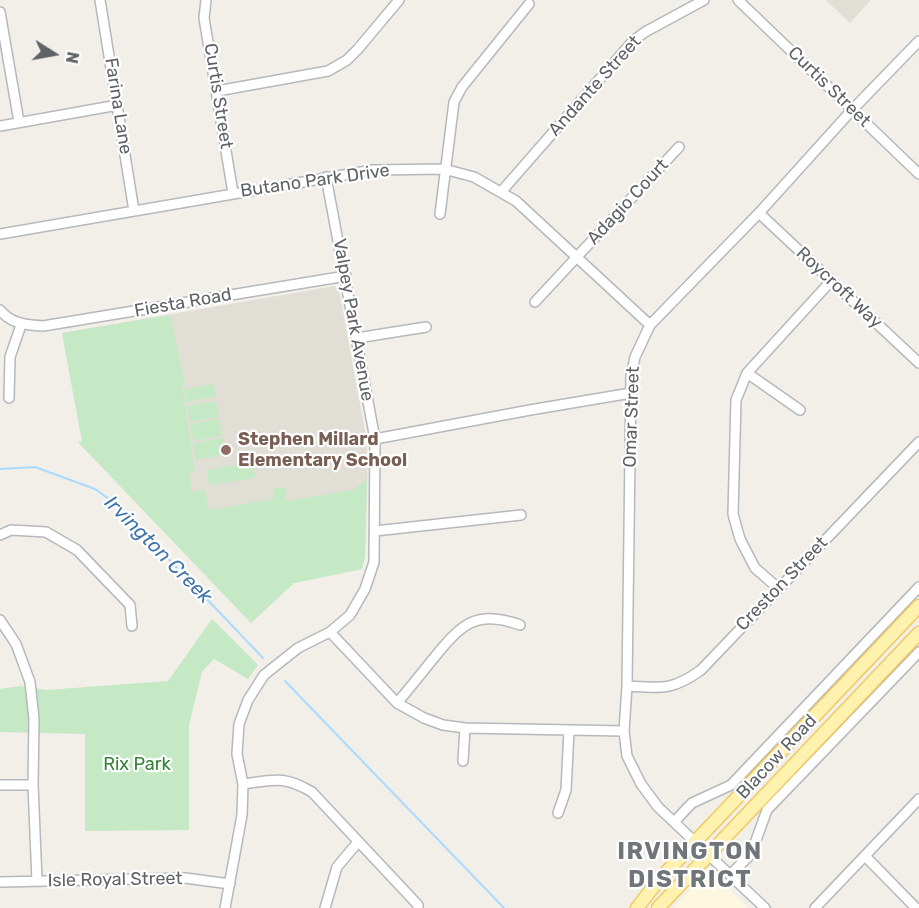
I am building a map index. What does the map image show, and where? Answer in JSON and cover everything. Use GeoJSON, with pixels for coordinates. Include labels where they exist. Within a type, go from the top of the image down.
{"type":"FeatureCollection","features":[{"type":"Feature","properties":{"kind":"main road","name":"Blacow Road"},"geometry":{"type":"LineString","coordinates":[[637,908],[658,880],[919,606]]}},
{"type":"Feature","properties":{"kind":"main road","name":"Blacow Road"},"geometry":{"type":"LineString","coordinates":[[658,908],[919,633]]}},
{"type":"Feature","properties":{"kind":"street","name":"Farina Lane"},"geometry":{"type":"LineString","coordinates":[[100,0],[134,211]]}},
{"type":"Feature","properties":{"kind":"street","name":"Curtis Street"},"geometry":{"type":"LineString","coordinates":[[206,0],[204,18],[233,193]]}},
{"type":"Feature","properties":{"kind":"street"},"geometry":{"type":"LineString","coordinates":[[217,92],[328,71],[347,60],[371,36],[399,0]]}},
{"type":"Feature","properties":{"kind":"street","name":"Andante Street"},"geometry":{"type":"LineString","coordinates":[[501,192],[633,41],[704,0]]}},
{"type":"Feature","properties":{"kind":"street","name":"Curtis Street"},"geometry":{"type":"LineString","coordinates":[[738,0],[919,174]]}},
{"type":"Feature","properties":{"kind":"street"},"geometry":{"type":"LineString","coordinates":[[440,214],[452,114],[458,95],[529,4]]}},
{"type":"Feature","properties":{"kind":"street"},"geometry":{"type":"LineString","coordinates":[[0,12],[19,122]]}},
{"type":"Feature","properties":{"kind":"street","name":"Omar Street"},"geometry":{"type":"LineString","coordinates":[[765,908],[658,807],[641,784],[627,756],[624,731],[627,686],[631,376],[635,357],[650,325],[759,213],[852,110],[919,41]]}},
{"type":"Feature","properties":{"kind":"street"},"geometry":{"type":"LineString","coordinates":[[0,126],[118,105]]}},
{"type":"Feature","properties":{"kind":"street","name":"Adagio Court"},"geometry":{"type":"LineString","coordinates":[[535,302],[679,147]]}},
{"type":"Feature","properties":{"kind":"street","name":"Butano Park Drive"},"geometry":{"type":"LineString","coordinates":[[0,234],[373,170],[444,169],[474,177],[516,201],[650,325]]}},
{"type":"Feature","properties":{"kind":"street","name":"Valpey Park Avenue"},"geometry":{"type":"LineString","coordinates":[[225,908],[242,815],[243,784],[237,754],[239,724],[248,700],[264,675],[298,648],[330,632],[350,615],[365,589],[374,562],[375,440],[326,177]]}},
{"type":"Feature","properties":{"kind":"street","name":"Roycroft Way"},"geometry":{"type":"LineString","coordinates":[[759,213],[919,363]]}},
{"type":"Feature","properties":{"kind":"street","name":"Fiesta Road"},"geometry":{"type":"LineString","coordinates":[[21,325],[43,326],[346,276]]}},
{"type":"Feature","properties":{"kind":"street"},"geometry":{"type":"LineString","coordinates":[[778,588],[755,568],[740,539],[733,514],[736,400],[747,373],[831,281]]}},
{"type":"Feature","properties":{"kind":"street"},"geometry":{"type":"LineString","coordinates":[[0,310],[3,315],[21,325],[9,357],[9,398]]}},
{"type":"Feature","properties":{"kind":"street"},"geometry":{"type":"LineString","coordinates":[[357,338],[426,327]]}},
{"type":"Feature","properties":{"kind":"street"},"geometry":{"type":"LineString","coordinates":[[747,373],[800,410]]}},
{"type":"Feature","properties":{"kind":"street"},"geometry":{"type":"LineString","coordinates":[[375,440],[631,393]]}},
{"type":"Feature","properties":{"kind":"street","name":"Creston Street"},"geometry":{"type":"LineString","coordinates":[[627,686],[670,687],[685,682],[701,670],[919,442]]}},
{"type":"Feature","properties":{"kind":"street"},"geometry":{"type":"LineString","coordinates":[[375,531],[521,515]]}},
{"type":"Feature","properties":{"kind":"street"},"geometry":{"type":"LineString","coordinates":[[0,535],[11,530],[46,532],[77,550],[130,605],[132,626]]}},
{"type":"Feature","properties":{"kind":"street","name":"Blacow Road"},"geometry":{"type":"LineString","coordinates":[[674,822],[692,803],[731,785],[919,587]]}},
{"type":"Feature","properties":{"kind":"street"},"geometry":{"type":"LineString","coordinates":[[398,704],[452,636],[464,626],[482,619],[501,618],[520,625]]}},
{"type":"Feature","properties":{"kind":"street"},"geometry":{"type":"LineString","coordinates":[[0,620],[16,644],[30,682],[34,719],[33,785],[37,881]]}},
{"type":"Feature","properties":{"kind":"street"},"geometry":{"type":"LineString","coordinates":[[330,632],[398,704],[442,725],[465,728],[624,731]]}},
{"type":"Feature","properties":{"kind":"street","name":"Blacow Road"},"geometry":{"type":"LineString","coordinates":[[730,875],[751,854],[767,810],[919,652]]}},
{"type":"Feature","properties":{"kind":"street"},"geometry":{"type":"LineString","coordinates":[[463,761],[465,728]]}},
{"type":"Feature","properties":{"kind":"street"},"geometry":{"type":"LineString","coordinates":[[558,813],[566,790],[568,731]]}},
{"type":"Feature","properties":{"kind":"street"},"geometry":{"type":"LineString","coordinates":[[243,784],[281,779],[295,782],[312,792],[418,905],[418,908]]}},
{"type":"Feature","properties":{"kind":"street"},"geometry":{"type":"LineString","coordinates":[[0,785],[33,785]]}},
{"type":"Feature","properties":{"kind":"street"},"geometry":{"type":"LineString","coordinates":[[814,908],[919,799]]}},
{"type":"Feature","properties":{"kind":"street"},"geometry":{"type":"LineString","coordinates":[[325,908],[337,867],[358,842]]}},
{"type":"Feature","properties":{"kind":"street"},"geometry":{"type":"LineString","coordinates":[[865,856],[916,908]]}},
{"type":"Feature","properties":{"kind":"street","name":"Isle Royal Street"},"geometry":{"type":"LineString","coordinates":[[0,882],[185,878],[230,884]]}},
{"type":"Feature","properties":{"kind":"shaded area"},"geometry":{"type":"Polygon","coordinates":[[[826,0],[871,0],[850,23],[826,0]]]}},
{"type":"Feature","properties":{"kind":"shaded area","name":"Stephen Millard Elementary School"},"geometry":{"type":"Polygon","coordinates":[[[335,286],[339,290],[368,457],[365,556],[362,569],[294,583],[251,623],[78,442],[82,441],[62,333],[335,286]]]}},
{"type":"Feature","properties":{"kind":"shaded area"},"geometry":{"type":"Polygon","coordinates":[[[713,873],[748,908],[673,908],[704,875],[713,873]]]}},
{"type":"Feature","properties":{"kind":"green space"},"geometry":{"type":"Polygon","coordinates":[[[170,315],[185,385],[182,386],[195,472],[189,474],[192,492],[205,490],[209,510],[274,499],[273,488],[285,487],[286,500],[289,501],[355,489],[367,479],[365,556],[362,569],[294,583],[251,623],[78,442],[82,441],[62,333],[170,315]]]}},
{"type":"Feature","properties":{"kind":"green space"},"geometry":{"type":"Polygon","coordinates":[[[214,384],[216,397],[186,402],[184,389],[214,384]]]}},
{"type":"Feature","properties":{"kind":"green space"},"geometry":{"type":"Polygon","coordinates":[[[216,401],[219,417],[190,422],[187,406],[216,401]]]}},
{"type":"Feature","properties":{"kind":"green space"},"geometry":{"type":"Polygon","coordinates":[[[219,419],[222,436],[193,441],[190,424],[219,419]]]}},
{"type":"Feature","properties":{"kind":"green space"},"geometry":{"type":"Polygon","coordinates":[[[223,438],[225,455],[196,459],[193,443],[223,438]]]}},
{"type":"Feature","properties":{"kind":"green space"},"geometry":{"type":"Polygon","coordinates":[[[253,462],[255,478],[209,485],[207,470],[253,462]]]}},
{"type":"Feature","properties":{"kind":"green space","name":"Rix Park"},"geometry":{"type":"Polygon","coordinates":[[[212,619],[258,665],[248,679],[214,659],[202,672],[189,725],[189,830],[85,831],[85,734],[0,732],[0,689],[20,686],[47,690],[168,681],[212,619]]]}},
{"type":"Feature","properties":{"kind":"waterway","name":"Irvington Creek"},"geometry":{"type":"LineString","coordinates":[[0,469],[35,467],[95,489],[116,504],[263,658]]}},
{"type":"Feature","properties":{"kind":"waterway","name":"Irvington Creek"},"geometry":{"type":"LineString","coordinates":[[285,681],[504,908]]}},
{"type":"Feature","properties":{"kind":"place","name":"Stephen Millard Elementary School"},"geometry":{"type":"Point","coordinates":[226,450]}},
{"type":"Feature","properties":{"kind":"district","name":"IRVINGTON DISTRICT"},"geometry":{"type":"Point","coordinates":[690,866]}}]}
